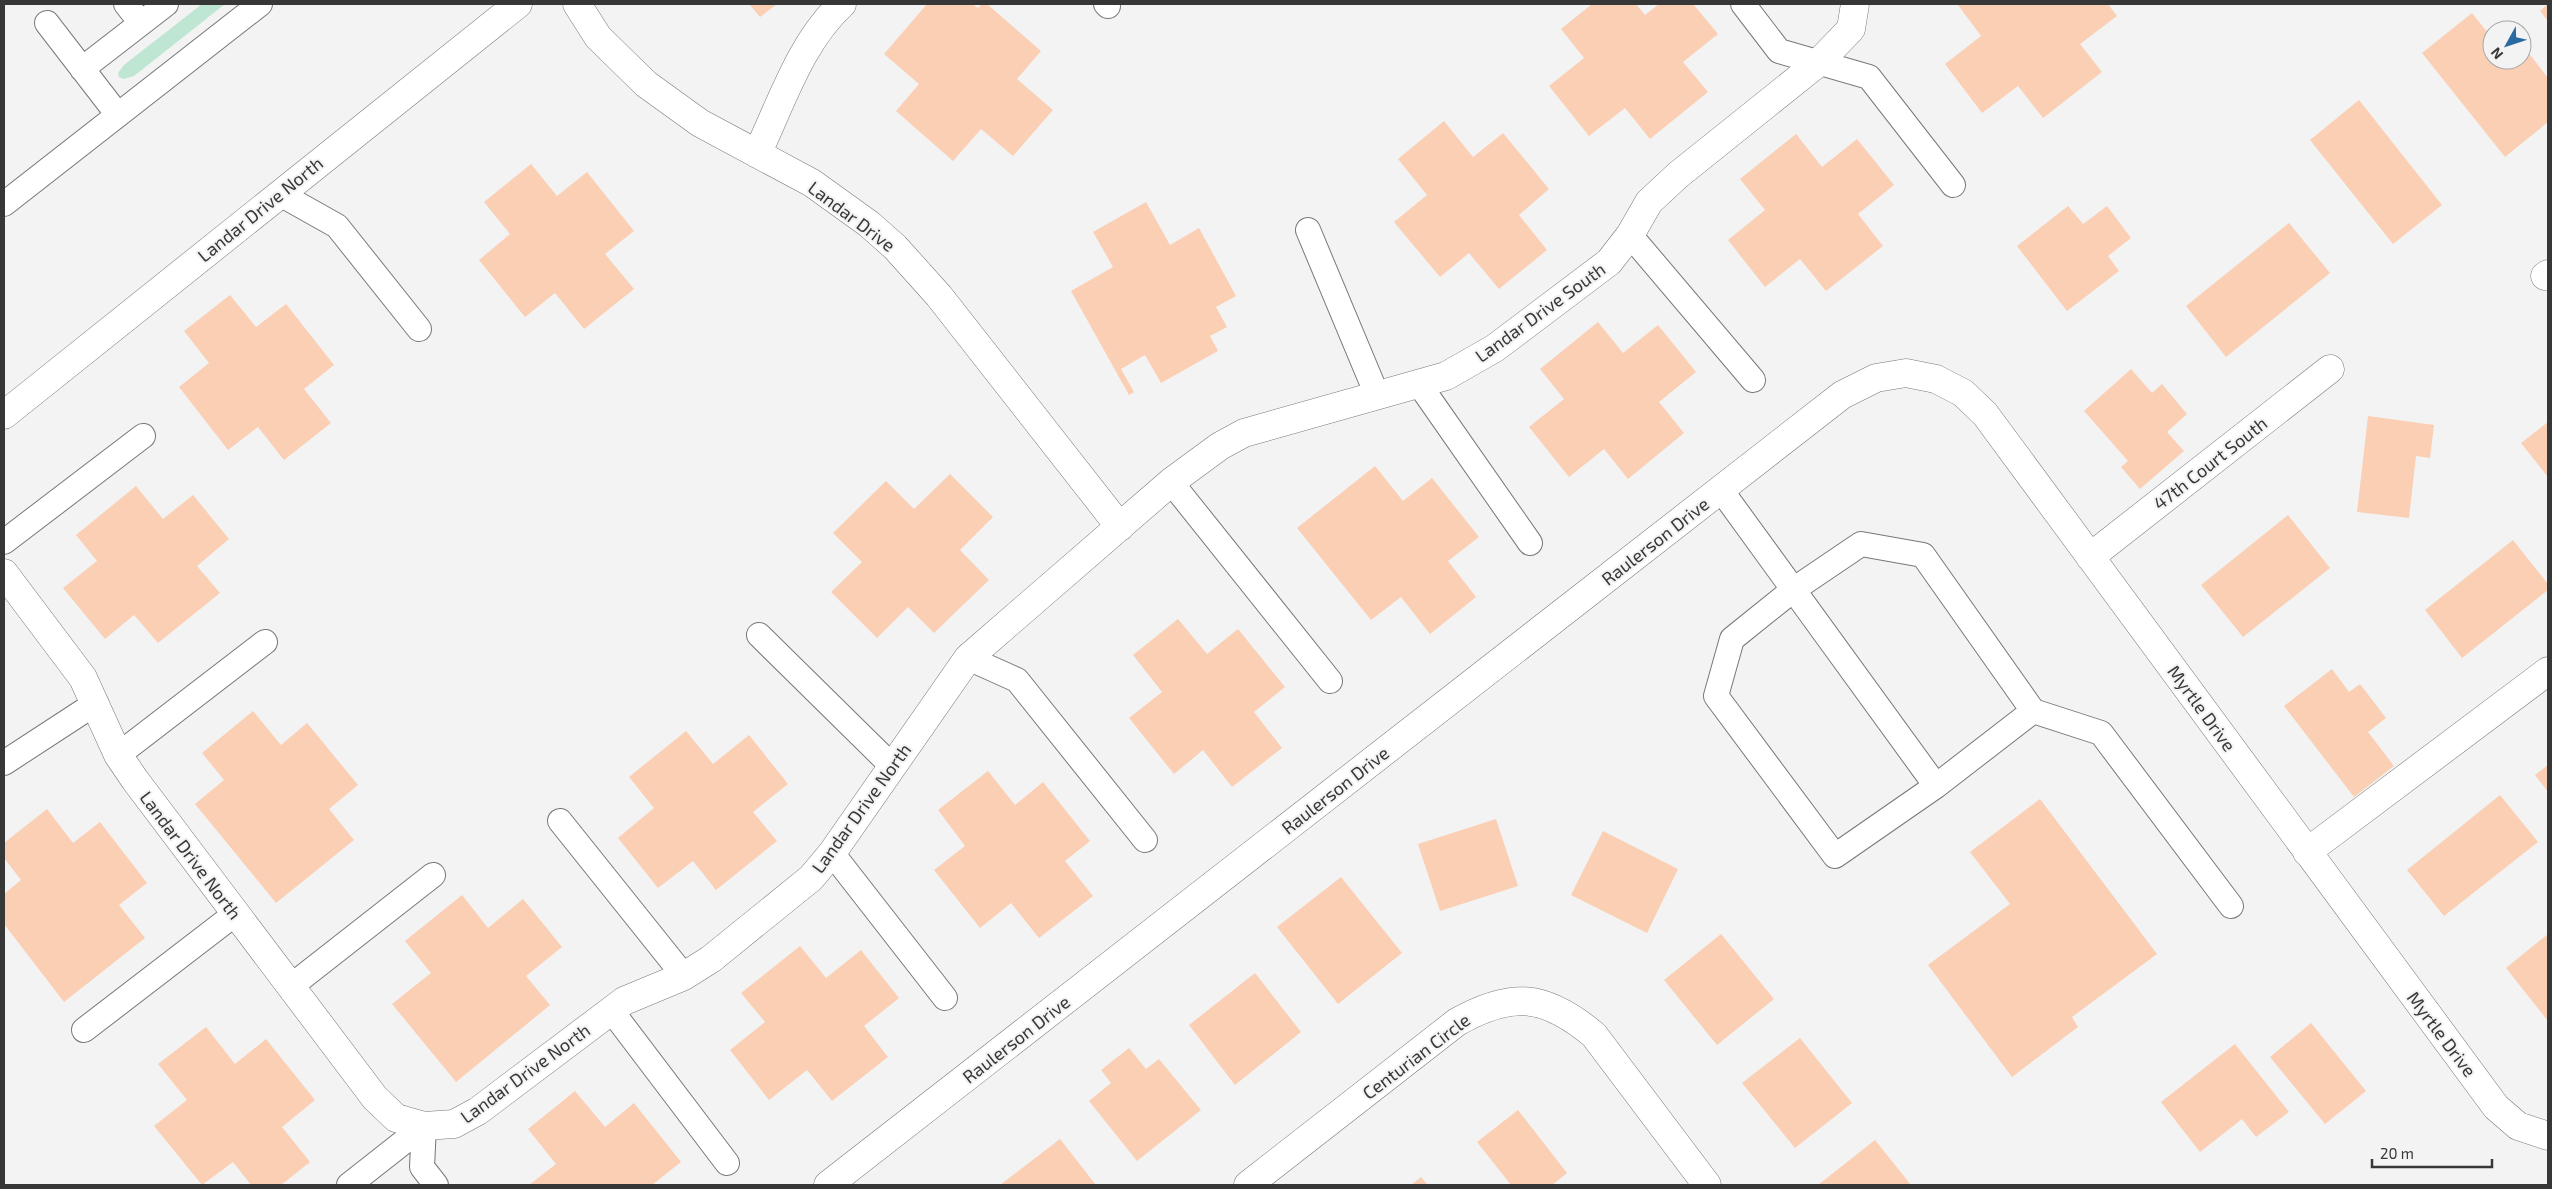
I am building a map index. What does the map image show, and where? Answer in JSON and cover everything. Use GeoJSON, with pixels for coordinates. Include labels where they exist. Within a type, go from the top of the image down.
{"type":"FeatureCollection","features":[{"type":"Feature","properties":{"kind":"street","name":"Landar Drive North"},"geometry":{"type":"LineString","coordinates":[[4,415],[518,4]]}},
{"type":"Feature","properties":{"kind":"street","name":"Landar Drive"},"geometry":{"type":"LineString","coordinates":[[577,4],[598,37],[646,84],[700,124],[812,183],[869,224],[895,247],[939,296],[1120,527]]}},
{"type":"Feature","properties":{"kind":"street"},"geometry":{"type":"LineString","coordinates":[[757,154],[811,40],[831,14],[842,4]]}},
{"type":"Feature","properties":{"kind":"street","name":"Landar Drive South"},"geometry":{"type":"LineString","coordinates":[[1120,527],[1172,482],[1220,446],[1244,433],[1446,376],[1495,348],[1609,262],[1630,235],[1649,202],[1678,175],[1820,62],[1851,29],[1854,4]]}},
{"type":"Feature","properties":{"kind":"street","name":"47th Court South"},"geometry":{"type":"LineString","coordinates":[[2090,557],[2330,369]]}},
{"type":"Feature","properties":{"kind":"street","name":"Myrtle Drive"},"geometry":{"type":"LineString","coordinates":[[1842,395],[1876,378],[1906,374],[1936,379],[1963,393],[1985,414],[2496,1107],[2518,1126],[2548,1136]]}},
{"type":"Feature","properties":{"kind":"street","name":"Raulerson Drive"},"geometry":{"type":"LineString","coordinates":[[828,1185],[1842,395]]}},
{"type":"Feature","properties":{"kind":"street","name":"Landar Drive North"},"geometry":{"type":"LineString","coordinates":[[4,573],[83,678],[118,755],[235,914],[375,1098],[396,1118],[424,1126],[454,1124],[478,1111],[624,1001],[684,976],[711,959],[811,878],[832,852],[968,658],[1120,527]]}},
{"type":"Feature","properties":{"kind":"street"},"geometry":{"type":"LineString","coordinates":[[2307,852],[2548,671]]}},
{"type":"Feature","properties":{"kind":"street","name":"Centurian Circle"},"geometry":{"type":"LineString","coordinates":[[1248,1185],[1457,1022],[1482,1008],[1512,1001],[1543,1003],[1571,1015],[1594,1034],[1707,1185]]}},
{"type":"Feature","properties":{"kind":"lane"},"geometry":{"type":"LineString","coordinates":[[126,4],[141,23]]}},
{"type":"Feature","properties":{"kind":"lane"},"geometry":{"type":"LineString","coordinates":[[82,69],[166,4]]}},
{"type":"Feature","properties":{"kind":"lane"},"geometry":{"type":"LineString","coordinates":[[4,204],[260,4]]}},
{"type":"Feature","properties":{"kind":"lane"},"geometry":{"type":"LineString","coordinates":[[1743,4],[1779,51],[1869,77],[1953,185]]}},
{"type":"Feature","properties":{"kind":"lane"},"geometry":{"type":"LineString","coordinates":[[47,24],[118,115]]}},
{"type":"Feature","properties":{"kind":"lane"},"geometry":{"type":"LineString","coordinates":[[280,194],[337,226],[419,330]]}},
{"type":"Feature","properties":{"kind":"lane"},"geometry":{"type":"LineString","coordinates":[[1308,230],[1377,395]]}},
{"type":"Feature","properties":{"kind":"lane"},"geometry":{"type":"LineString","coordinates":[[1630,235],[1753,380]]}},
{"type":"Feature","properties":{"kind":"lane"},"geometry":{"type":"LineString","coordinates":[[1419,384],[1530,543]]}},
{"type":"Feature","properties":{"kind":"lane"},"geometry":{"type":"LineString","coordinates":[[4,542],[142,436]]}},
{"type":"Feature","properties":{"kind":"lane"},"geometry":{"type":"LineString","coordinates":[[1172,482],[1330,681]]}},
{"type":"Feature","properties":{"kind":"lane"},"geometry":{"type":"LineString","coordinates":[[1721,490],[1936,786]]}},
{"type":"Feature","properties":{"kind":"lane"},"geometry":{"type":"LineString","coordinates":[[2033,711],[1936,786],[1835,856],[1716,696],[1732,639],[1793,590],[1861,544],[1923,555],[2033,711],[2101,733],[2231,906]]}},
{"type":"Feature","properties":{"kind":"lane"},"geometry":{"type":"LineString","coordinates":[[760,635],[892,766]]}},
{"type":"Feature","properties":{"kind":"lane"},"geometry":{"type":"LineString","coordinates":[[118,755],[264,642]]}},
{"type":"Feature","properties":{"kind":"lane"},"geometry":{"type":"LineString","coordinates":[[968,658],[1017,680],[1145,840]]}},
{"type":"Feature","properties":{"kind":"lane"},"geometry":{"type":"LineString","coordinates":[[4,764],[96,703]]}},
{"type":"Feature","properties":{"kind":"lane"},"geometry":{"type":"LineString","coordinates":[[560,821],[684,976]]}},
{"type":"Feature","properties":{"kind":"lane"},"geometry":{"type":"LineString","coordinates":[[832,852],[945,998]]}},
{"type":"Feature","properties":{"kind":"lane"},"geometry":{"type":"LineString","coordinates":[[290,986],[432,875]]}},
{"type":"Feature","properties":{"kind":"lane"},"geometry":{"type":"LineString","coordinates":[[84,1030],[235,914]]}},
{"type":"Feature","properties":{"kind":"lane"},"geometry":{"type":"LineString","coordinates":[[611,1010],[727,1163]]}},
{"type":"Feature","properties":{"kind":"lane"},"geometry":{"type":"LineString","coordinates":[[349,1185],[424,1126]]}},
{"type":"Feature","properties":{"kind":"lane"},"geometry":{"type":"LineString","coordinates":[[424,1126],[422,1167],[436,1185]]}},
{"type":"Feature","properties":{"kind":"green space"},"geometry":{"type":"Polygon","coordinates":[[[202,4],[225,4],[134,76],[124,79],[119,77],[118,73],[124,65],[202,4]]]}},
{"type":"Feature","properties":{"kind":"building"},"geometry":{"type":"Polygon","coordinates":[[[749,4],[777,4],[760,17],[749,4]]]}},
{"type":"Feature","properties":{"kind":"building"},"geometry":{"type":"Polygon","coordinates":[[[927,4],[972,4],[978,8],[982,4],[987,4],[1041,51],[1017,79],[1053,110],[1013,156],[981,129],[953,161],[896,111],[919,84],[884,54],[927,4]]]}},
{"type":"Feature","properties":{"kind":"building"},"geometry":{"type":"Polygon","coordinates":[[[1592,4],[1636,4],[1645,15],[1659,4],[1693,4],[1718,34],[1683,62],[1708,92],[1650,139],[1625,108],[1589,136],[1549,86],[1584,58],[1561,29],[1592,4]]]}},
{"type":"Feature","properties":{"kind":"building"},"geometry":{"type":"Polygon","coordinates":[[[1959,4],[2108,4],[2117,16],[2080,44],[2102,72],[2043,118],[2018,86],[1982,113],[1945,64],[1981,36],[1959,4]]]}},
{"type":"Feature","properties":{"kind":"building"},"geometry":{"type":"Polygon","coordinates":[[[2548,4],[2548,21],[2540,11],[2548,4]]]}},
{"type":"Feature","properties":{"kind":"building"},"geometry":{"type":"Polygon","coordinates":[[[2472,13],[2482,26],[2482,70],[2532,70],[2532,57],[2548,78],[2548,122],[2505,157],[2422,53],[2472,13]]]}},
{"type":"Feature","properties":{"kind":"building"},"geometry":{"type":"Polygon","coordinates":[[[2359,100],[2442,205],[2393,244],[2310,140],[2359,100]]]}},
{"type":"Feature","properties":{"kind":"building"},"geometry":{"type":"Polygon","coordinates":[[[1444,121],[1473,157],[1503,133],[1549,189],[1519,215],[1547,250],[1499,289],[1469,253],[1440,277],[1394,222],[1427,195],[1398,159],[1444,121]]]}},
{"type":"Feature","properties":{"kind":"building"},"geometry":{"type":"Polygon","coordinates":[[[1796,134],[1822,167],[1857,139],[1894,185],[1858,214],[1883,246],[1826,291],[1800,259],[1765,287],[1728,240],[1765,210],[1740,179],[1796,134]]]}},
{"type":"Feature","properties":{"kind":"building"},"geometry":{"type":"Polygon","coordinates":[[[531,164],[557,196],[587,172],[634,231],[605,254],[634,289],[584,329],[555,293],[525,317],[479,260],[510,234],[484,202],[531,164]]]}},
{"type":"Feature","properties":{"kind":"building"},"geometry":{"type":"Polygon","coordinates":[[[1146,202],[1170,245],[1199,228],[1236,296],[1216,307],[1227,327],[1210,336],[1218,351],[1161,383],[1145,355],[1121,369],[1134,392],[1129,395],[1071,291],[1113,267],[1093,232],[1146,202]]]}},
{"type":"Feature","properties":{"kind":"building"},"geometry":{"type":"Polygon","coordinates":[[[2068,206],[2083,224],[2107,206],[2131,238],[2108,256],[2119,271],[2067,311],[2017,246],[2068,206]]]}},
{"type":"Feature","properties":{"kind":"building"},"geometry":{"type":"Polygon","coordinates":[[[2289,223],[2330,273],[2226,357],[2186,306],[2289,223]]]}},
{"type":"Feature","properties":{"kind":"building"},"geometry":{"type":"Polygon","coordinates":[[[230,295],[256,327],[286,304],[334,365],[304,389],[331,423],[284,460],[258,427],[228,450],[179,387],[209,363],[184,331],[230,295]]]}},
{"type":"Feature","properties":{"kind":"building"},"geometry":{"type":"Polygon","coordinates":[[[1598,322],[1623,353],[1658,325],[1696,372],[1659,402],[1684,433],[1628,479],[1604,449],[1569,477],[1529,427],[1564,399],[1540,369],[1598,322]]]}},
{"type":"Feature","properties":{"kind":"building"},"geometry":{"type":"Polygon","coordinates":[[[2131,369],[2152,393],[2162,384],[2187,414],[2167,432],[2184,451],[2140,489],[2121,467],[2128,461],[2084,411],[2131,369]]]}},
{"type":"Feature","properties":{"kind":"building"},"geometry":{"type":"Polygon","coordinates":[[[2368,416],[2434,425],[2430,458],[2416,456],[2409,518],[2357,512],[2368,416]]]}},
{"type":"Feature","properties":{"kind":"building"},"geometry":{"type":"Polygon","coordinates":[[[2548,422],[2548,477],[2521,443],[2548,422]]]}},
{"type":"Feature","properties":{"kind":"building"},"geometry":{"type":"Polygon","coordinates":[[[1375,466],[1403,501],[1432,478],[1479,537],[1448,561],[1476,597],[1430,634],[1401,597],[1371,620],[1297,528],[1375,466]]]}},
{"type":"Feature","properties":{"kind":"building"},"geometry":{"type":"Polygon","coordinates":[[[950,474],[993,517],[960,550],[989,580],[934,633],[908,607],[877,638],[831,592],[862,562],[833,533],[886,481],[914,509],[950,474]]]}},
{"type":"Feature","properties":{"kind":"building"},"geometry":{"type":"Polygon","coordinates":[[[136,486],[163,519],[193,495],[229,539],[197,566],[220,593],[158,643],[134,615],[105,639],[63,588],[97,561],[76,535],[136,486]]]}},
{"type":"Feature","properties":{"kind":"building"},"geometry":{"type":"Polygon","coordinates":[[[2288,515],[2330,568],[2243,637],[2201,585],[2288,515]]]}},
{"type":"Feature","properties":{"kind":"building"},"geometry":{"type":"Polygon","coordinates":[[[2513,540],[2548,584],[2548,590],[2462,658],[2425,610],[2513,540]]]}},
{"type":"Feature","properties":{"kind":"building"},"geometry":{"type":"Polygon","coordinates":[[[1178,619],[1207,654],[1238,629],[1285,687],[1254,712],[1282,748],[1232,787],[1203,750],[1174,774],[1129,718],[1162,692],[1133,655],[1178,619]]]}},
{"type":"Feature","properties":{"kind":"building"},"geometry":{"type":"Polygon","coordinates":[[[2332,669],[2349,692],[2360,684],[2386,718],[2368,732],[2394,766],[2354,797],[2284,706],[2332,669]]]}},
{"type":"Feature","properties":{"kind":"building"},"geometry":{"type":"Polygon","coordinates":[[[253,711],[281,745],[307,723],[358,785],[329,809],[354,840],[276,903],[195,804],[224,780],[202,753],[253,711]]]}},
{"type":"Feature","properties":{"kind":"building"},"geometry":{"type":"Polygon","coordinates":[[[686,731],[713,764],[749,735],[788,784],[753,812],[777,841],[716,890],[693,861],[658,888],[618,838],[654,808],[629,777],[686,731]]]}},
{"type":"Feature","properties":{"kind":"building"},"geometry":{"type":"Polygon","coordinates":[[[2548,765],[2548,792],[2535,775],[2548,765]]]}},
{"type":"Feature","properties":{"kind":"building"},"geometry":{"type":"Polygon","coordinates":[[[988,771],[1015,805],[1043,782],[1090,841],[1065,861],[1093,896],[1039,938],[1011,903],[980,928],[934,870],[965,846],[938,810],[988,771]]]}},
{"type":"Feature","properties":{"kind":"building"},"geometry":{"type":"Polygon","coordinates":[[[2500,795],[2538,842],[2444,916],[2407,870],[2500,795]]]}},
{"type":"Feature","properties":{"kind":"building"},"geometry":{"type":"Polygon","coordinates":[[[2040,799],[2157,954],[2072,1017],[2078,1027],[2012,1077],[1928,965],[2010,904],[1970,852],[2040,799]]]}},
{"type":"Feature","properties":{"kind":"building"},"geometry":{"type":"Polygon","coordinates":[[[47,809],[73,843],[100,822],[147,883],[119,905],[145,938],[64,1002],[4,924],[4,894],[21,880],[4,858],[4,843],[47,809]]]}},
{"type":"Feature","properties":{"kind":"building"},"geometry":{"type":"Polygon","coordinates":[[[1496,819],[1518,886],[1440,911],[1418,844],[1496,819]]]}},
{"type":"Feature","properties":{"kind":"building"},"geometry":{"type":"Polygon","coordinates":[[[1603,831],[1678,869],[1647,933],[1571,895],[1603,831]]]}},
{"type":"Feature","properties":{"kind":"building"},"geometry":{"type":"Polygon","coordinates":[[[1341,877],[1402,953],[1338,1004],[1277,927],[1341,877]]]}},
{"type":"Feature","properties":{"kind":"building"},"geometry":{"type":"Polygon","coordinates":[[[462,895],[488,928],[523,899],[562,947],[526,976],[550,1005],[456,1082],[392,1004],[431,973],[405,941],[462,895]]]}},
{"type":"Feature","properties":{"kind":"building"},"geometry":{"type":"Polygon","coordinates":[[[1721,934],[1774,999],[1717,1045],[1664,980],[1721,934]]]}},
{"type":"Feature","properties":{"kind":"building"},"geometry":{"type":"Polygon","coordinates":[[[2548,934],[2548,1021],[2506,968],[2548,934]]]}},
{"type":"Feature","properties":{"kind":"building"},"geometry":{"type":"Polygon","coordinates":[[[800,946],[826,978],[861,950],[899,998],[864,1026],[888,1057],[832,1101],[807,1070],[769,1100],[730,1050],[765,1022],[741,993],[800,946]]]}},
{"type":"Feature","properties":{"kind":"building"},"geometry":{"type":"Polygon","coordinates":[[[1255,973],[1301,1032],[1235,1085],[1189,1025],[1255,973]]]}},
{"type":"Feature","properties":{"kind":"building"},"geometry":{"type":"Polygon","coordinates":[[[2311,1023],[2366,1091],[2325,1124],[2270,1057],[2311,1023]]]}},
{"type":"Feature","properties":{"kind":"building"},"geometry":{"type":"Polygon","coordinates":[[[206,1027],[235,1064],[266,1039],[315,1100],[282,1127],[310,1162],[281,1185],[251,1185],[233,1162],[202,1185],[154,1126],[187,1100],[158,1064],[206,1027]]]}},
{"type":"Feature","properties":{"kind":"building"},"geometry":{"type":"Polygon","coordinates":[[[1800,1038],[1852,1103],[1795,1148],[1742,1083],[1800,1038]]]}},
{"type":"Feature","properties":{"kind":"building"},"geometry":{"type":"Polygon","coordinates":[[[2235,1044],[2289,1112],[2256,1137],[2242,1119],[2200,1152],[2161,1102],[2235,1044]]]}},
{"type":"Feature","properties":{"kind":"building"},"geometry":{"type":"Polygon","coordinates":[[[1129,1048],[1146,1069],[1159,1059],[1201,1110],[1137,1161],[1089,1101],[1111,1083],[1101,1070],[1129,1048]]]}},
{"type":"Feature","properties":{"kind":"building"},"geometry":{"type":"Polygon","coordinates":[[[575,1091],[605,1127],[634,1103],[681,1162],[652,1185],[529,1185],[556,1164],[528,1129],[575,1091]]]}},
{"type":"Feature","properties":{"kind":"building"},"geometry":{"type":"Polygon","coordinates":[[[1518,1110],[1567,1173],[1552,1185],[1511,1185],[1477,1142],[1518,1110]]]}},
{"type":"Feature","properties":{"kind":"building"},"geometry":{"type":"Polygon","coordinates":[[[1060,1139],[1096,1185],[1000,1185],[1060,1139]]]}},
{"type":"Feature","properties":{"kind":"building"},"geometry":{"type":"Polygon","coordinates":[[[1875,1140],[1911,1185],[1818,1185],[1875,1140]]]}},
{"type":"Feature","properties":{"kind":"building"},"geometry":{"type":"Polygon","coordinates":[[[1421,1177],[1428,1185],[1411,1185],[1421,1177]]]}}]}
